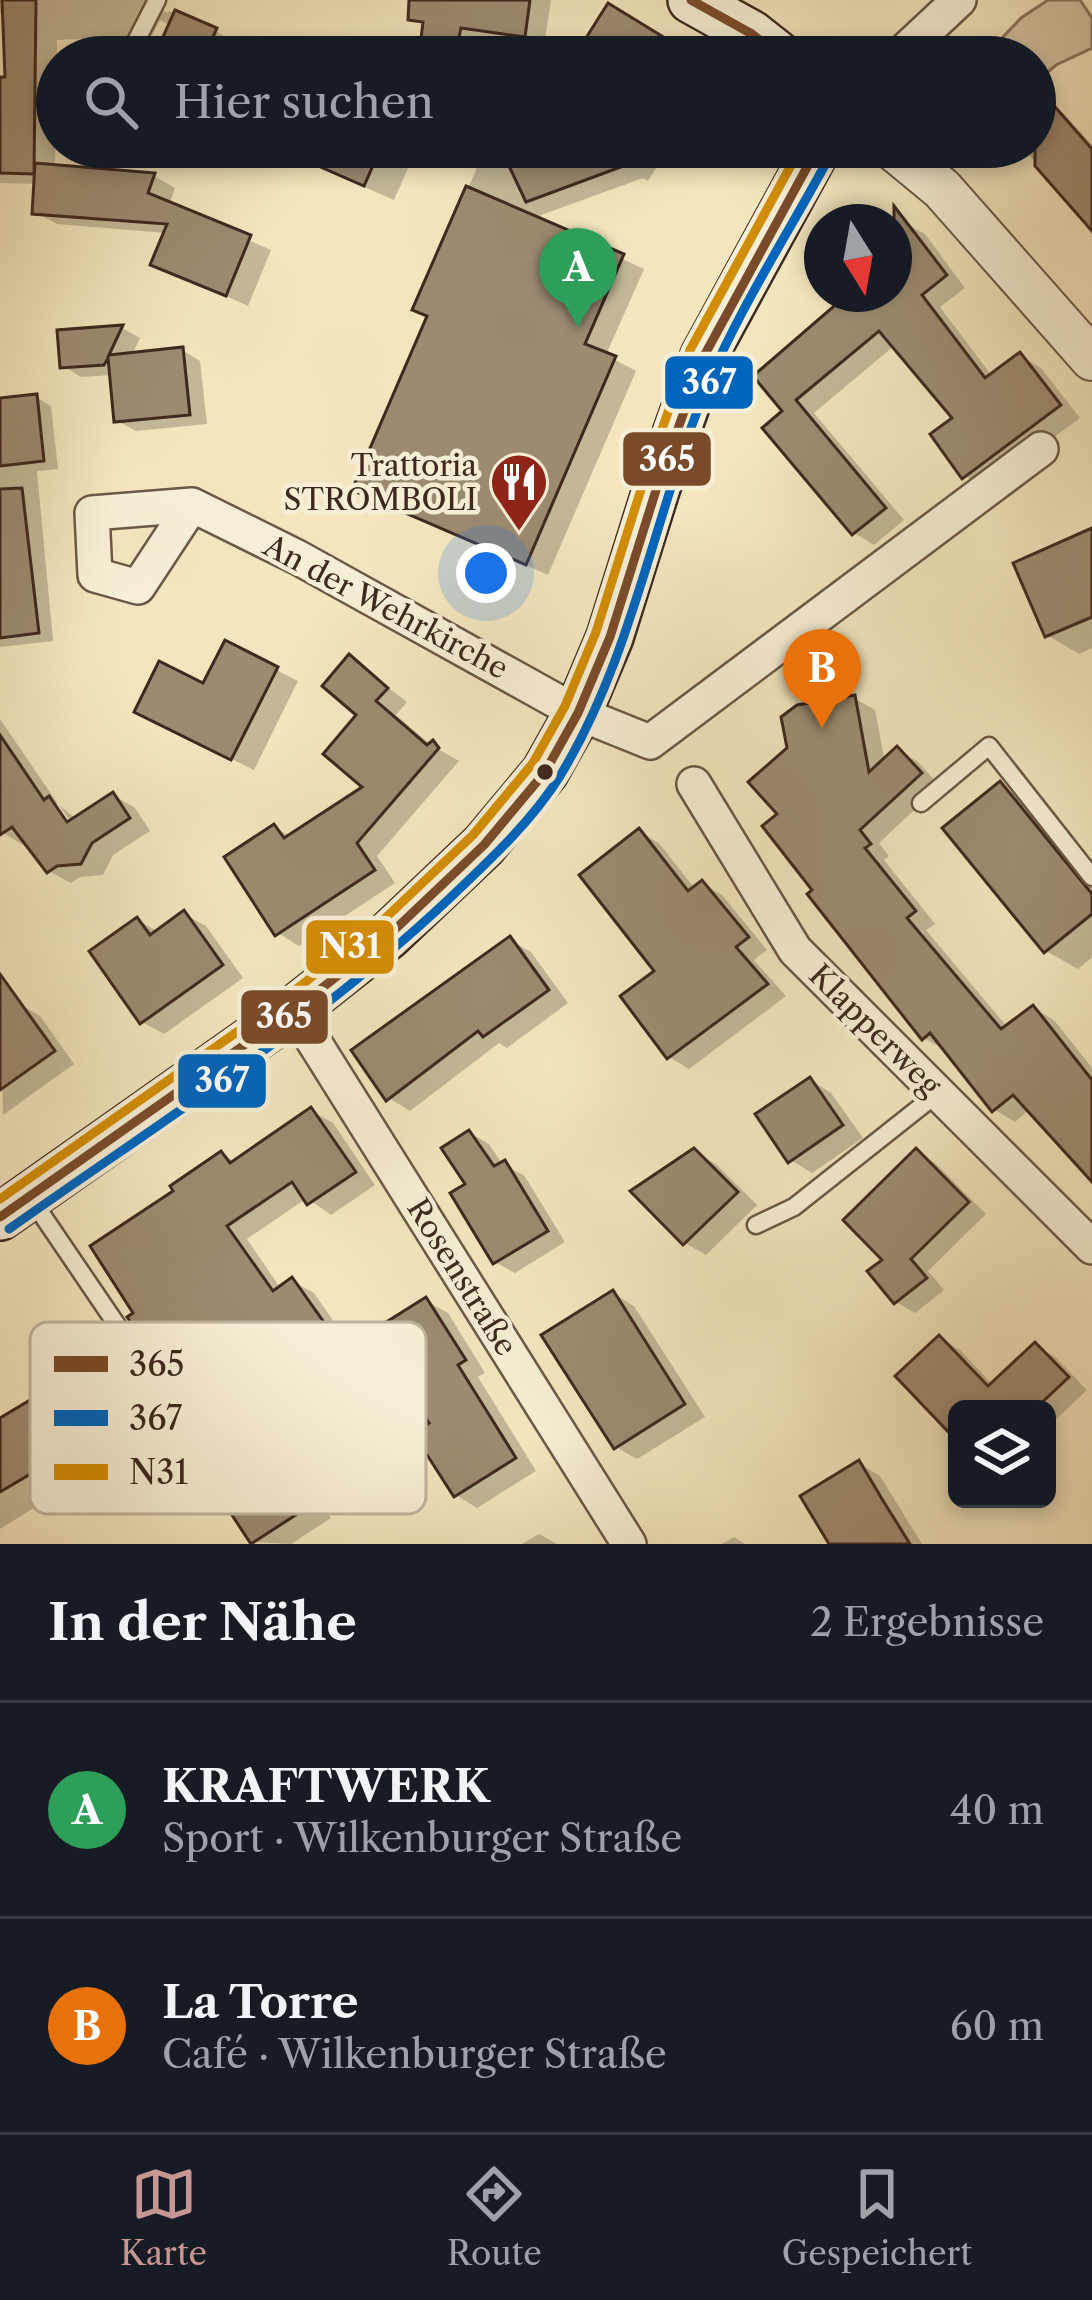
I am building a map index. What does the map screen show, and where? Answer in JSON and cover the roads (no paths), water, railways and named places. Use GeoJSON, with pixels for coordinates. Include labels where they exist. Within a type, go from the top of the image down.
{"type":"FeatureCollection","features":[{"type":"Feature","properties":{"kind":"main road"},"geometry":{"type":"LineString","coordinates":[[692,0],[755,36]]}},
{"type":"Feature","properties":{"kind":"main road"},"geometry":{"type":"LineString","coordinates":[[14,1206],[294,1010],[388,936],[484,845],[545,772],[578,712],[610,637],[704,356],[807,168]]}},
{"type":"Feature","properties":{"kind":"street"},"geometry":{"type":"LineString","coordinates":[[920,36],[958,0]]}},
{"type":"Feature","properties":{"kind":"street"},"geometry":{"type":"LineString","coordinates":[[916,168],[942,189],[1092,359]]}},
{"type":"Feature","properties":{"kind":"street","name":"An der Wehrkirche"},"geometry":{"type":"LineString","coordinates":[[192,505],[297,557],[578,712],[650,742],[1041,448]]}},
{"type":"Feature","properties":{"kind":"street","name":"Klapperweg"},"geometry":{"type":"LineString","coordinates":[[694,784],[795,950],[1092,1247]]}},
{"type":"Feature","properties":{"kind":"street","name":"Rosenstraße"},"geometry":{"type":"LineString","coordinates":[[294,1010],[629,1544]]}},
{"type":"Feature","properties":{"kind":"lane"},"geometry":{"type":"LineString","coordinates":[[139,36],[157,0]]}},
{"type":"Feature","properties":{"kind":"lane"},"geometry":{"type":"LineString","coordinates":[[921,803],[988,746],[1092,878]]}},
{"type":"Feature","properties":{"kind":"lane"},"geometry":{"type":"LineString","coordinates":[[756,1225],[794,1207],[938,1094]]}},
{"type":"Feature","properties":{"kind":"lane"},"geometry":{"type":"LineString","coordinates":[[14,1206],[50,1222],[116,1322]]}},
{"type":"Feature","properties":{"kind":"place","name":"KRAFTWERK"},"geometry":{"type":"Point","coordinates":[578,327]}},
{"type":"Feature","properties":{"kind":"place","name":"Trattoria STROMBOLI"},"geometry":{"type":"Point","coordinates":[519,533]}},
{"type":"Feature","properties":{"kind":"place","name":"La Torre"},"geometry":{"type":"Point","coordinates":[822,728]}}]}
